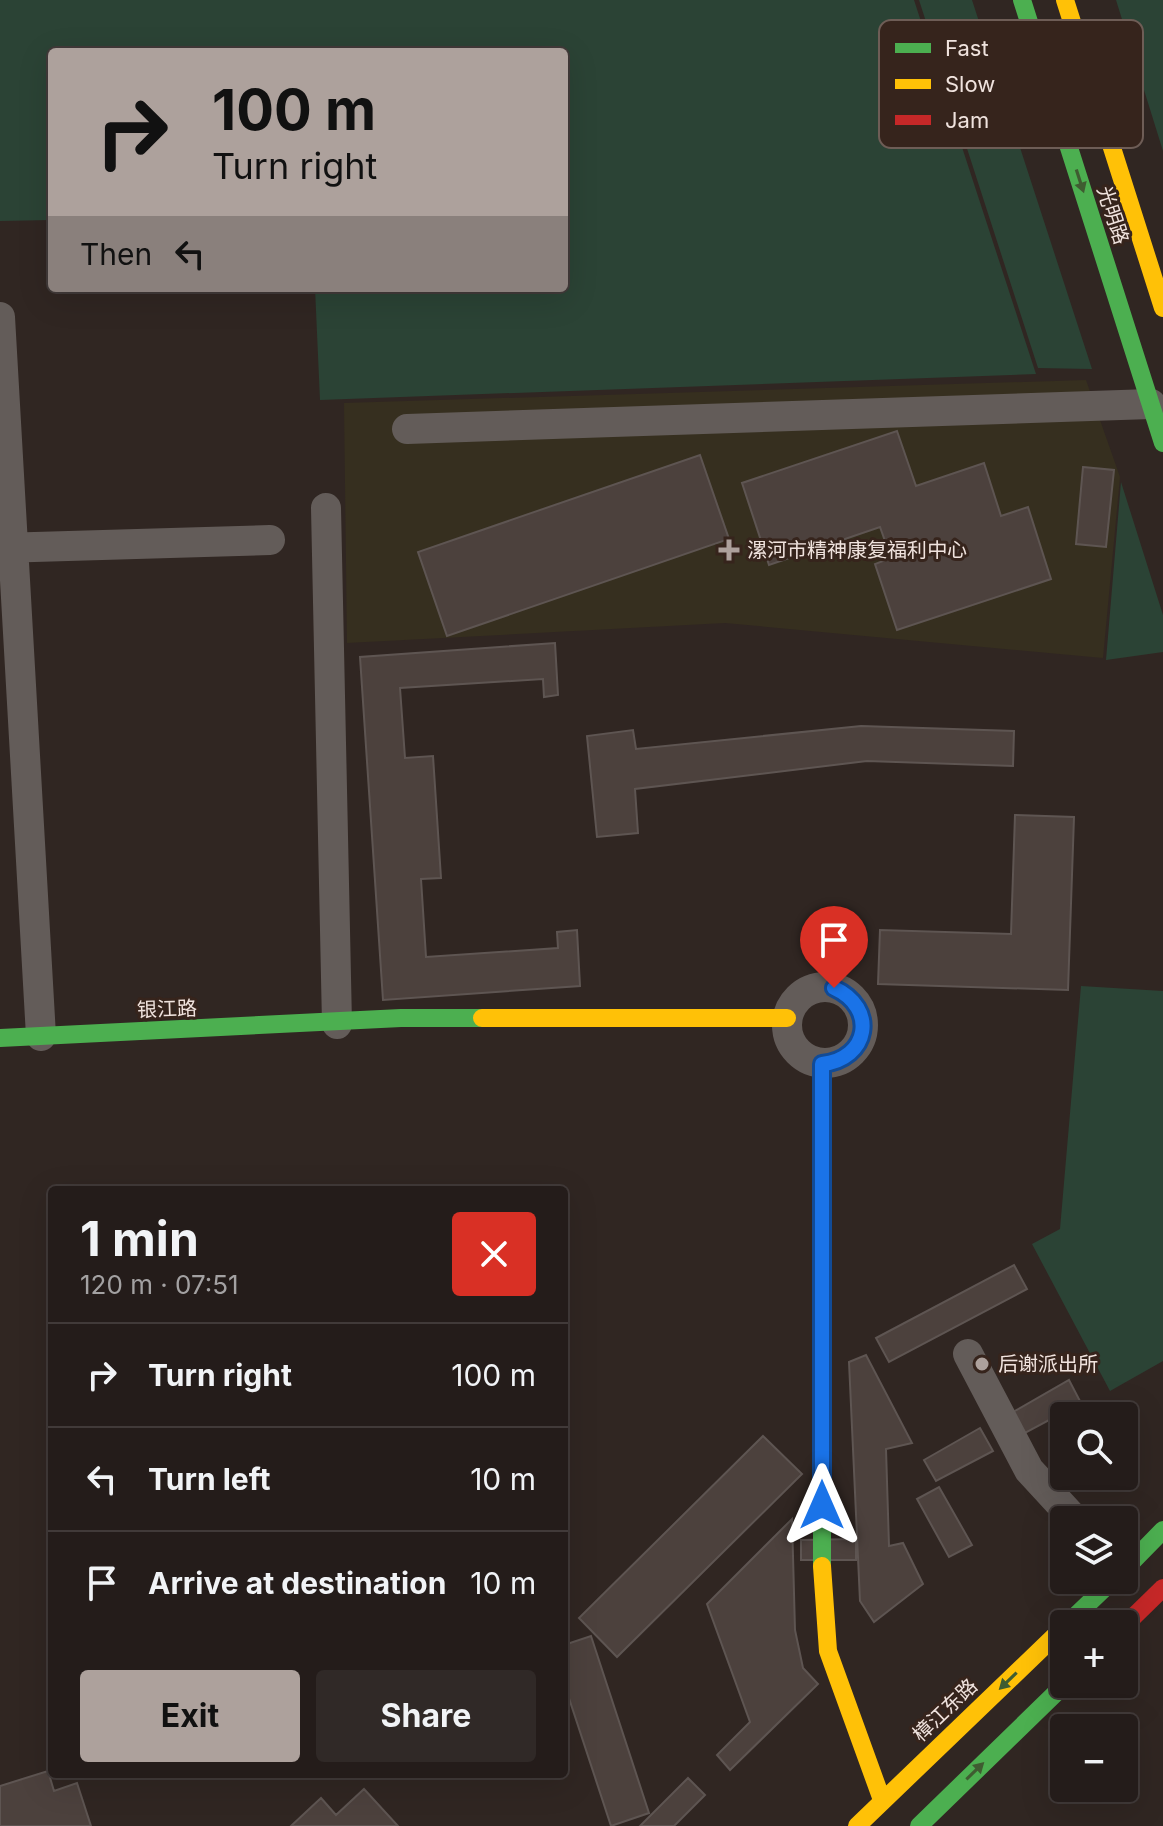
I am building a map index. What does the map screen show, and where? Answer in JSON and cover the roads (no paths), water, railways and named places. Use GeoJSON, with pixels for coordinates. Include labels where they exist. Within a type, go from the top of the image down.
{"type":"FeatureCollection","features":[{"type":"Feature","properties":{"kind":"street","name":"光明路"},"geometry":{"type":"LineString","coordinates":[[1022,0],[1028,20]]}},
{"type":"Feature","properties":{"kind":"street","name":"光明路"},"geometry":{"type":"LineString","coordinates":[[1065,0],[1071,20]]}},
{"type":"Feature","properties":{"kind":"street","name":"光明路"},"geometry":{"type":"LineString","coordinates":[[1069,148],[1163,443]]}},
{"type":"Feature","properties":{"kind":"street","name":"光明路"},"geometry":{"type":"LineString","coordinates":[[1112,148],[1163,308]]}},
{"type":"Feature","properties":{"kind":"street"},"geometry":{"type":"LineString","coordinates":[[0,317],[7,548],[41,1036]]}},
{"type":"Feature","properties":{"kind":"street"},"geometry":{"type":"LineString","coordinates":[[407,429],[1151,404]]}},
{"type":"Feature","properties":{"kind":"street"},"geometry":{"type":"LineString","coordinates":[[326,508],[337,1024]]}},
{"type":"Feature","properties":{"kind":"street"},"geometry":{"type":"LineString","coordinates":[[7,548],[270,540]]}},
{"type":"Feature","properties":{"kind":"street"},"geometry":{"type":"LineString","coordinates":[[822,987],[834,988],[855,1001],[863,1024],[856,1048],[835,1062],[822,1064],[809,1060],[790,1043],[787,1018],[799,996],[822,987]]}},
{"type":"Feature","properties":{"kind":"street","name":"银江路"},"geometry":{"type":"LineString","coordinates":[[0,1038],[337,1024],[401,1018],[787,1018]]}},
{"type":"Feature","properties":{"kind":"street"},"geometry":{"type":"LineString","coordinates":[[822,1064],[822,1568],[828,1651],[882,1800]]}},
{"type":"Feature","properties":{"kind":"street"},"geometry":{"type":"LineString","coordinates":[[968,1354],[1029,1470],[1062,1506]]}},
{"type":"Feature","properties":{"kind":"street"},"geometry":{"type":"LineString","coordinates":[[1138,1557],[1163,1530]]}},
{"type":"Feature","properties":{"kind":"street"},"geometry":{"type":"LineString","coordinates":[[1138,1582],[1156,1595],[1138,1612]]}},
{"type":"Feature","properties":{"kind":"street","name":"樟江东路"},"geometry":{"type":"LineString","coordinates":[[1082,1610],[1099,1594]]}},
{"type":"Feature","properties":{"kind":"street","name":"樟江东路"},"geometry":{"type":"LineString","coordinates":[[857,1826],[1050,1641]]}},
{"type":"Feature","properties":{"kind":"street"},"geometry":{"type":"LineString","coordinates":[[919,1826],[1051,1698]]}},
{"type":"Feature","properties":{"kind":"place","name":"漯河市精神康复福利中心"},"geometry":{"type":"Point","coordinates":[729,550]}},
{"type":"Feature","properties":{"kind":"place","name":"后谢派出所"},"geometry":{"type":"Point","coordinates":[982,1364]}}]}
